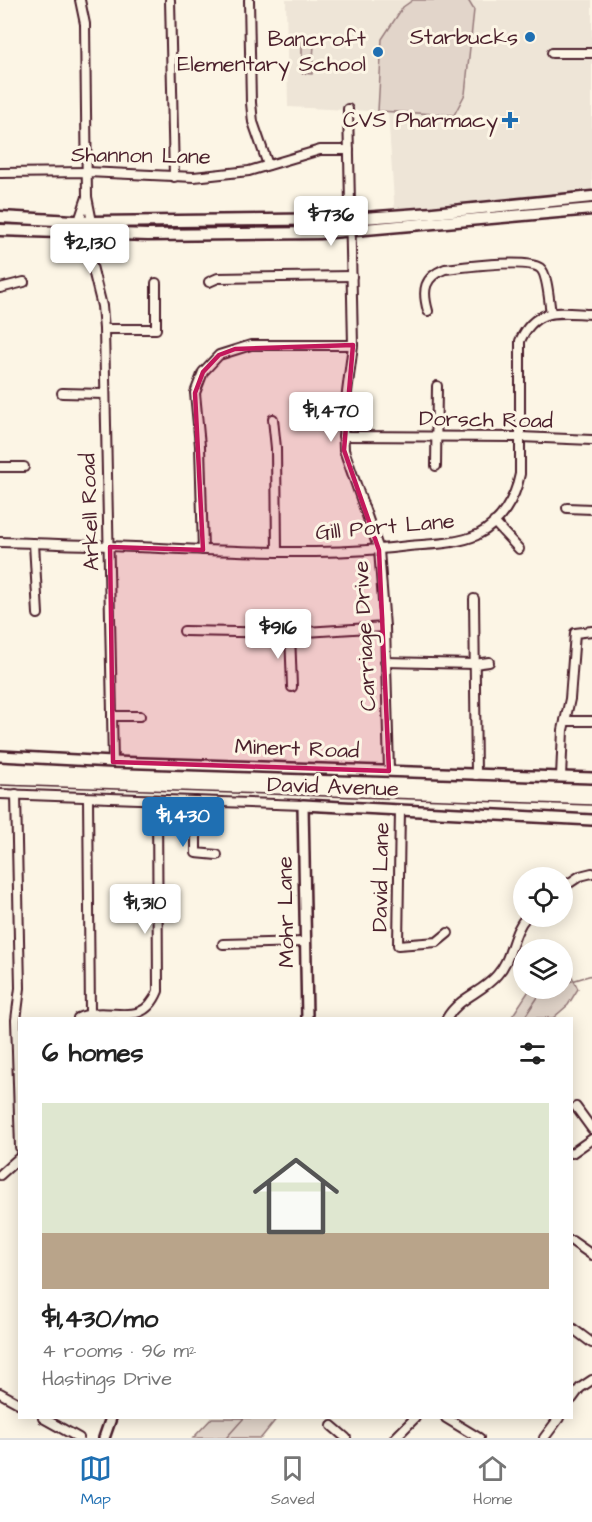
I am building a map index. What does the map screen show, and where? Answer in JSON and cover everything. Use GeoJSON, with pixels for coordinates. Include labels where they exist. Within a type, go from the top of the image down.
{"type":"FeatureCollection","features":[{"type":"Feature","properties":{"kind":"main road"},"geometry":{"type":"LineString","coordinates":[[0,217],[92,222],[350,219],[433,213],[592,196]]}},
{"type":"Feature","properties":{"kind":"main road"},"geometry":{"type":"LineString","coordinates":[[0,230],[87,234],[201,235],[350,231],[592,209]]}},
{"type":"Feature","properties":{"kind":"street","name":"Arkell Road"},"geometry":{"type":"LineString","coordinates":[[80,0],[85,24],[87,197],[92,222],[87,234]]}},
{"type":"Feature","properties":{"kind":"street"},"geometry":{"type":"LineString","coordinates":[[170,0],[174,177]]}},
{"type":"Feature","properties":{"kind":"street"},"geometry":{"type":"LineString","coordinates":[[249,0],[251,103],[254,122],[268,165]]}},
{"type":"Feature","properties":{"kind":"street"},"geometry":{"type":"LineString","coordinates":[[552,53],[592,53]]}},
{"type":"Feature","properties":{"kind":"street","name":"Carriage Drive"},"geometry":{"type":"LineString","coordinates":[[348,109],[353,345],[343,436],[344,450],[379,550],[385,627],[388,771]]}},
{"type":"Feature","properties":{"kind":"street","name":"Shannon Lane"},"geometry":{"type":"LineString","coordinates":[[0,173],[87,172],[194,177],[231,174],[320,150],[349,150]]}},
{"type":"Feature","properties":{"kind":"street","name":"Arkell Road"},"geometry":{"type":"LineString","coordinates":[[87,197],[79,221],[87,234],[90,262],[102,306],[104,329],[113,762]]}},
{"type":"Feature","properties":{"kind":"street"},"geometry":{"type":"LineString","coordinates":[[428,311],[424,300],[425,285],[436,273],[446,269],[527,263],[540,268],[545,277],[551,313],[592,314]]}},
{"type":"Feature","properties":{"kind":"street"},"geometry":{"type":"LineString","coordinates":[[209,282],[218,278],[352,276]]}},
{"type":"Feature","properties":{"kind":"street"},"geometry":{"type":"LineString","coordinates":[[0,288],[24,282]]}},
{"type":"Feature","properties":{"kind":"street"},"geometry":{"type":"LineString","coordinates":[[104,329],[156,329],[156,283]]}},
{"type":"Feature","properties":{"kind":"street","name":"Gill Port Lane"},"geometry":{"type":"LineString","coordinates":[[0,542],[110,548],[277,552],[379,550],[467,538],[477,534],[494,522],[507,508],[517,486],[520,474],[520,341],[525,329],[533,320],[551,313]]}},
{"type":"Feature","properties":{"kind":"street"},"geometry":{"type":"LineString","coordinates":[[203,549],[200,446],[195,393],[204,372],[219,355],[251,345],[353,345]]}},
{"type":"Feature","properties":{"kind":"street"},"geometry":{"type":"LineString","coordinates":[[436,466],[437,386]]}},
{"type":"Feature","properties":{"kind":"street"},"geometry":{"type":"LineString","coordinates":[[62,393],[105,394]]}},
{"type":"Feature","properties":{"kind":"street"},"geometry":{"type":"LineString","coordinates":[[273,419],[276,448],[277,552]]}},
{"type":"Feature","properties":{"kind":"street","name":"Dorsch Road"},"geometry":{"type":"LineString","coordinates":[[343,436],[520,437],[592,440]]}},
{"type":"Feature","properties":{"kind":"street"},"geometry":{"type":"LineString","coordinates":[[0,467],[24,467]]}},
{"type":"Feature","properties":{"kind":"street"},"geometry":{"type":"LineString","coordinates":[[567,508],[592,509]]}},
{"type":"Feature","properties":{"kind":"street"},"geometry":{"type":"LineString","coordinates":[[494,522],[519,549]]}},
{"type":"Feature","properties":{"kind":"street"},"geometry":{"type":"LineString","coordinates":[[34,543],[38,614]]}},
{"type":"Feature","properties":{"kind":"street"},"geometry":{"type":"LineString","coordinates":[[474,599],[476,775]]}},
{"type":"Feature","properties":{"kind":"street"},"geometry":{"type":"LineString","coordinates":[[184,631],[290,633],[385,627]]}},
{"type":"Feature","properties":{"kind":"street"},"geometry":{"type":"LineString","coordinates":[[561,777],[564,721],[570,699],[575,633],[592,631]]}},
{"type":"Feature","properties":{"kind":"street"},"geometry":{"type":"LineString","coordinates":[[290,633],[292,687]]}},
{"type":"Feature","properties":{"kind":"street"},"geometry":{"type":"LineString","coordinates":[[385,662],[474,664],[489,662]]}},
{"type":"Feature","properties":{"kind":"street"},"geometry":{"type":"LineString","coordinates":[[112,716],[140,716]]}},
{"type":"Feature","properties":{"kind":"street"},"geometry":{"type":"LineString","coordinates":[[564,721],[592,721]]}},
{"type":"Feature","properties":{"kind":"street","name":"Minert Road"},"geometry":{"type":"LineString","coordinates":[[0,756],[592,778]]}},
{"type":"Feature","properties":{"kind":"street","name":"David Avenue"},"geometry":{"type":"LineString","coordinates":[[0,794],[400,809],[592,820]]}},
{"type":"Feature","properties":{"kind":"street"},"geometry":{"type":"LineString","coordinates":[[16,794],[20,988],[16,1020],[18,1056]]}},
{"type":"Feature","properties":{"kind":"street"},"geometry":{"type":"LineString","coordinates":[[88,798],[90,1013]]}},
{"type":"Feature","properties":{"kind":"street"},"geometry":{"type":"LineString","coordinates":[[80,1017],[90,1013],[131,1015],[145,1010],[153,1003],[158,991],[157,800]]}},
{"type":"Feature","properties":{"kind":"street"},"geometry":{"type":"LineString","coordinates":[[196,801],[196,853],[217,855]]}},
{"type":"Feature","properties":{"kind":"street","name":"Mohr Lane"},"geometry":{"type":"LineString","coordinates":[[303,805],[307,1017]]}},
{"type":"Feature","properties":{"kind":"street","name":"David Lane"},"geometry":{"type":"LineString","coordinates":[[400,809],[398,945],[437,942],[448,933]]}},
{"type":"Feature","properties":{"kind":"street"},"geometry":{"type":"LineString","coordinates":[[573,881],[592,873]]}},
{"type":"Feature","properties":{"kind":"street"},"geometry":{"type":"LineString","coordinates":[[448,1017],[460,1002],[496,977],[508,959],[519,927]]}},
{"type":"Feature","properties":{"kind":"street"},"geometry":{"type":"LineString","coordinates":[[223,944],[305,942]]}},
{"type":"Feature","properties":{"kind":"street"},"geometry":{"type":"LineString","coordinates":[[576,1107],[592,1129]]}},
{"type":"Feature","properties":{"kind":"street"},"geometry":{"type":"LineString","coordinates":[[573,1152],[592,1138]]}},
{"type":"Feature","properties":{"kind":"street"},"geometry":{"type":"LineString","coordinates":[[0,1176],[18,1159]]}},
{"type":"Feature","properties":{"kind":"street"},"geometry":{"type":"LineString","coordinates":[[573,1242],[592,1255]]}},
{"type":"Feature","properties":{"kind":"street"},"geometry":{"type":"LineString","coordinates":[[573,1329],[592,1343]]}},
{"type":"Feature","properties":{"kind":"street"},"geometry":{"type":"LineString","coordinates":[[573,1398],[580,1388],[592,1380]]}},
{"type":"Feature","properties":{"kind":"street"},"geometry":{"type":"LineString","coordinates":[[0,1393],[18,1403]]}},
{"type":"Feature","properties":{"kind":"street"},"geometry":{"type":"LineString","coordinates":[[45,1419],[79,1438]]}},
{"type":"Feature","properties":{"kind":"street"},"geometry":{"type":"LineString","coordinates":[[104,1438],[111,1419]]}},
{"type":"Feature","properties":{"kind":"street"},"geometry":{"type":"LineString","coordinates":[[395,1438],[414,1419]]}},
{"type":"Feature","properties":{"kind":"street"},"geometry":{"type":"LineString","coordinates":[[448,1419],[479,1438]]}},
{"type":"Feature","properties":{"kind":"street"},"geometry":{"type":"LineString","coordinates":[[544,1438],[557,1419]]}},
{"type":"Feature","properties":{"kind":"street"},"geometry":{"type":"LineString","coordinates":[[332,1426],[346,1438]]}},
{"type":"Feature","properties":{"kind":"highlighted area"},"geometry":{"type":"Polygon","coordinates":[[[353,345],[344,450],[379,550],[389,771],[113,762],[110,547],[203,550],[195,393],[203,372],[219,355],[235,349],[353,345]]]}},
{"type":"Feature","properties":{"kind":"shaded area"},"geometry":{"type":"Polygon","coordinates":[[[286,0],[592,0],[592,197],[395,216],[388,112],[288,107],[286,0]]]}},
{"type":"Feature","properties":{"kind":"shaded area"},"geometry":{"type":"Polygon","coordinates":[[[413,0],[468,0],[474,10],[465,94],[454,115],[378,111],[382,39],[403,7],[413,0]]]}},
{"type":"Feature","properties":{"kind":"shaded area"},"geometry":{"type":"Polygon","coordinates":[[[302,42],[314,45],[312,74],[302,73],[302,42]]]}},
{"type":"Feature","properties":{"kind":"shaded area"},"geometry":{"type":"Polygon","coordinates":[[[573,979],[578,989],[573,997],[573,979]]]}},
{"type":"Feature","properties":{"kind":"shaded area"},"geometry":{"type":"Polygon","coordinates":[[[523,999],[572,999],[554,1017],[512,1017],[523,999]]]}},
{"type":"Feature","properties":{"kind":"shaded area"},"geometry":{"type":"Polygon","coordinates":[[[211,1419],[276,1419],[261,1438],[193,1438],[211,1419]]]}},
{"type":"Feature","properties":{"kind":"waterway"},"geometry":{"type":"LineString","coordinates":[[573,981],[592,975]]}},
{"type":"Feature","properties":{"kind":"waterway"},"geometry":{"type":"LineString","coordinates":[[525,1017],[537,999]]}},
{"type":"Feature","properties":{"kind":"waterway"},"geometry":{"type":"LineString","coordinates":[[226,1438],[243,1419]]}},
{"type":"Feature","properties":{"kind":"railway"},"geometry":{"type":"LineString","coordinates":[[0,785],[592,805]]}},
{"type":"Feature","properties":{"kind":"place","name":"Starbucks"},"geometry":{"type":"Point","coordinates":[530,37]}},
{"type":"Feature","properties":{"kind":"place","name":"Bancroft Elementary School"},"geometry":{"type":"Point","coordinates":[378,52]}},
{"type":"Feature","properties":{"kind":"place","name":"CVS Pharmacy"},"geometry":{"type":"Point","coordinates":[510,120]}}]}
